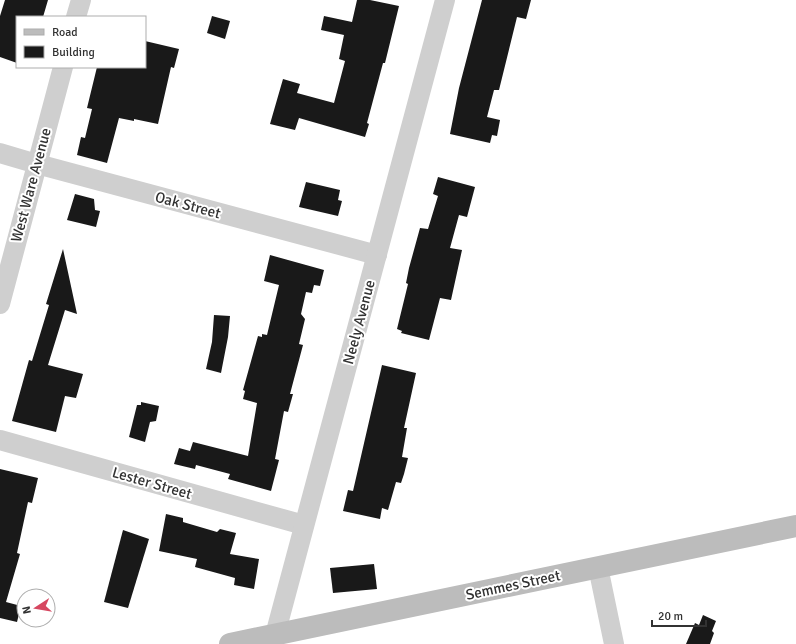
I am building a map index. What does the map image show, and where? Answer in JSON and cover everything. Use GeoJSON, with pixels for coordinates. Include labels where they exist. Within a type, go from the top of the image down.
{"type":"FeatureCollection","features":[{"type":"Feature","properties":{"kind":"street"},"geometry":{"type":"LineString","coordinates":[[76,16],[81,0]]}},
{"type":"Feature","properties":{"kind":"street","name":"Neely Avenue"},"geometry":{"type":"LineString","coordinates":[[275,640],[304,526],[445,0]]}},
{"type":"Feature","properties":{"kind":"street","name":"West Ware Avenue"},"geometry":{"type":"LineString","coordinates":[[0,304],[63,68]]}},
{"type":"Feature","properties":{"kind":"street","name":"Oak Street"},"geometry":{"type":"LineString","coordinates":[[0,153],[377,255]]}},
{"type":"Feature","properties":{"kind":"street","name":"Lester Street"},"geometry":{"type":"LineString","coordinates":[[0,440],[304,526]]}},
{"type":"Feature","properties":{"kind":"street","name":"Semmes Street"},"geometry":{"type":"LineString","coordinates":[[230,644],[275,640],[598,568],[796,526]]}},
{"type":"Feature","properties":{"kind":"street"},"geometry":{"type":"LineString","coordinates":[[598,568],[614,644]]}},
{"type":"Feature","properties":{"kind":"building"},"geometry":{"type":"Polygon","coordinates":[[[5,0],[48,0],[43,16],[16,16],[16,63],[0,57],[0,16],[5,0]]]}},
{"type":"Feature","properties":{"kind":"building"},"geometry":{"type":"Polygon","coordinates":[[[357,0],[370,0],[399,6],[385,63],[383,63],[367,123],[369,124],[365,137],[299,118],[295,130],[270,124],[283,79],[300,84],[297,93],[334,103],[345,61],[339,59],[344,35],[321,30],[324,16],[352,22],[357,0]]]}},
{"type":"Feature","properties":{"kind":"building"},"geometry":{"type":"Polygon","coordinates":[[[482,0],[531,0],[526,19],[517,17],[499,90],[494,90],[487,117],[500,120],[497,136],[492,135],[490,143],[450,134],[459,88],[482,0]]]}},
{"type":"Feature","properties":{"kind":"building"},"geometry":{"type":"Polygon","coordinates":[[[212,16],[230,21],[225,39],[207,33],[212,16]]]}},
{"type":"Feature","properties":{"kind":"building"},"geometry":{"type":"Polygon","coordinates":[[[146,41],[179,49],[174,68],[171,67],[158,124],[134,119],[134,121],[119,118],[107,163],[77,155],[81,137],[85,138],[92,109],[87,108],[97,68],[146,68],[146,41]]]}},
{"type":"Feature","properties":{"kind":"building"},"geometry":{"type":"Polygon","coordinates":[[[438,177],[475,187],[467,217],[459,215],[450,248],[462,250],[451,300],[440,298],[429,340],[401,333],[402,331],[397,329],[408,284],[406,283],[409,268],[420,228],[428,229],[438,196],[433,194],[438,177]]]}},
{"type":"Feature","properties":{"kind":"building"},"geometry":{"type":"Polygon","coordinates":[[[306,182],[340,190],[338,200],[342,201],[338,216],[299,207],[306,182]]]}},
{"type":"Feature","properties":{"kind":"building"},"geometry":{"type":"Polygon","coordinates":[[[75,194],[94,199],[95,210],[100,211],[96,227],[67,220],[75,194]]]}},
{"type":"Feature","properties":{"kind":"building"},"geometry":{"type":"Polygon","coordinates":[[[63,249],[77,314],[65,310],[48,365],[83,374],[76,398],[65,396],[56,432],[12,421],[29,360],[32,361],[49,305],[46,304],[63,249]]]}},
{"type":"Feature","properties":{"kind":"building"},"geometry":{"type":"Polygon","coordinates":[[[270,255],[324,270],[320,286],[314,285],[312,293],[306,292],[301,314],[305,319],[299,344],[303,345],[290,394],[293,394],[288,412],[284,411],[275,459],[279,460],[271,491],[228,479],[230,474],[196,465],[195,469],[174,464],[179,448],[190,451],[193,442],[248,456],[257,403],[243,399],[245,391],[243,390],[258,336],[262,337],[262,334],[267,335],[279,285],[264,281],[270,255]]]}},
{"type":"Feature","properties":{"kind":"building"},"geometry":{"type":"Polygon","coordinates":[[[214,315],[230,316],[228,337],[221,373],[206,369],[212,342],[214,315]]]}},
{"type":"Feature","properties":{"kind":"building"},"geometry":{"type":"Polygon","coordinates":[[[382,365],[416,373],[404,428],[407,428],[402,457],[408,458],[401,483],[396,482],[388,510],[382,508],[380,519],[343,511],[348,490],[353,491],[382,365]]]}},
{"type":"Feature","properties":{"kind":"building"},"geometry":{"type":"Polygon","coordinates":[[[141,402],[159,406],[156,421],[150,422],[145,442],[129,437],[137,405],[141,405],[141,402]]]}},
{"type":"Feature","properties":{"kind":"building"},"geometry":{"type":"Polygon","coordinates":[[[0,469],[38,478],[32,503],[28,502],[17,553],[20,554],[6,602],[16,605],[16,622],[0,618],[0,469]]]}},
{"type":"Feature","properties":{"kind":"building"},"geometry":{"type":"Polygon","coordinates":[[[166,514],[183,518],[183,522],[217,532],[220,529],[236,533],[230,554],[259,559],[254,589],[234,585],[235,578],[195,567],[197,559],[159,551],[166,514]]]}},
{"type":"Feature","properties":{"kind":"building"},"geometry":{"type":"Polygon","coordinates":[[[123,530],[149,539],[128,608],[104,602],[123,530]]]}},
{"type":"Feature","properties":{"kind":"building"},"geometry":{"type":"Polygon","coordinates":[[[374,564],[377,589],[333,593],[330,568],[374,564]]]}},
{"type":"Feature","properties":{"kind":"building"},"geometry":{"type":"Polygon","coordinates":[[[703,615],[716,621],[712,631],[714,633],[710,644],[686,644],[695,623],[699,625],[703,615]]]}}]}
